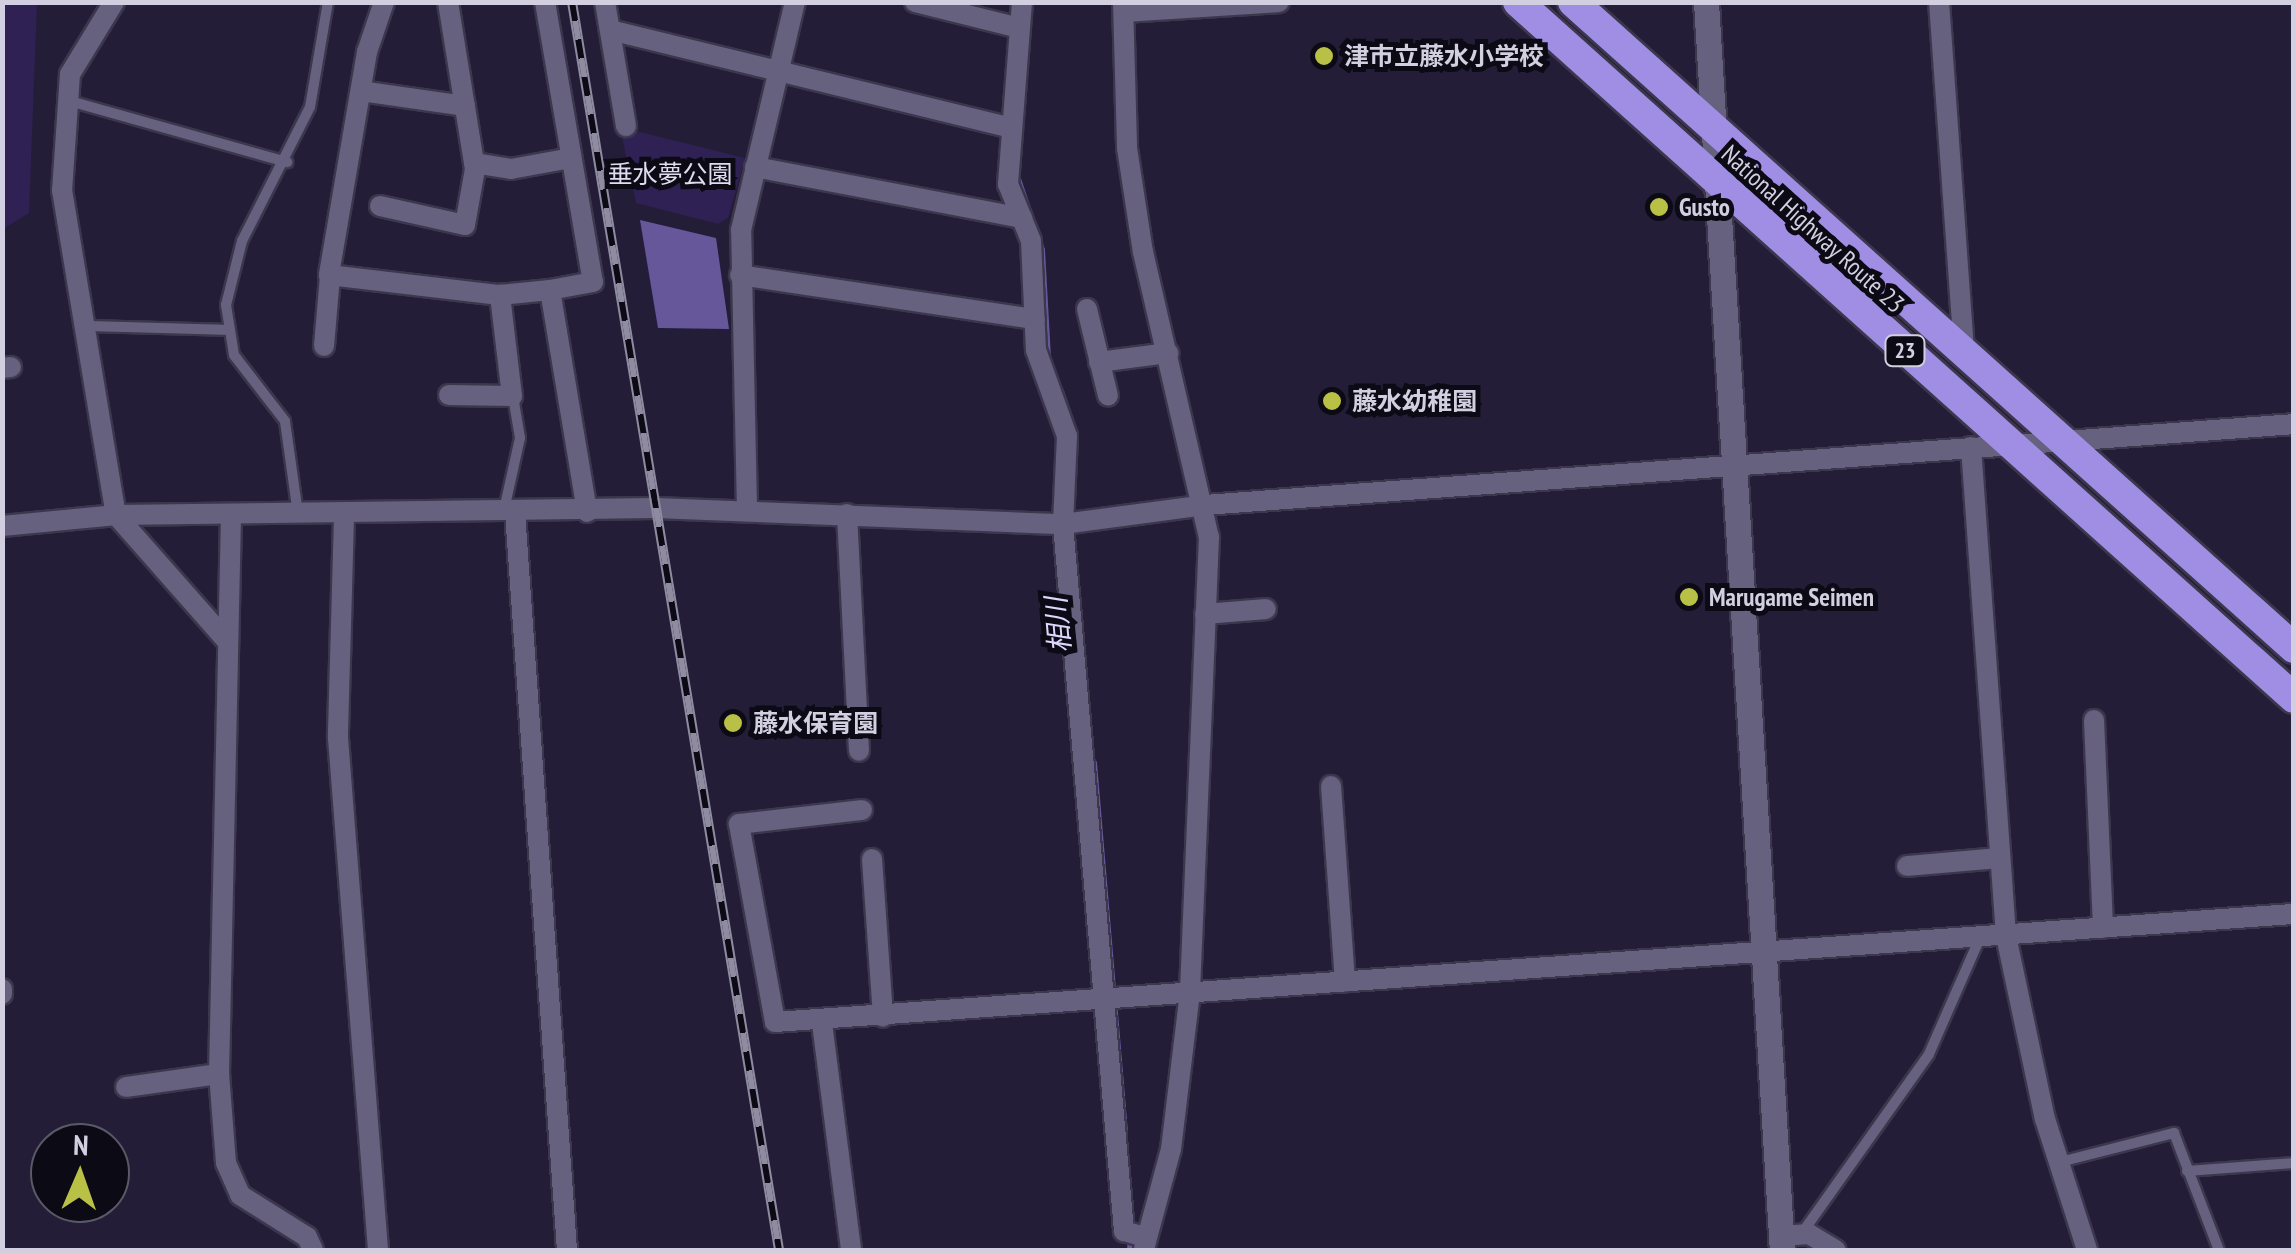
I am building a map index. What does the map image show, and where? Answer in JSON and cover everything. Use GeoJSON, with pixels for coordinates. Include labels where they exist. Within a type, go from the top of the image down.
{"type":"FeatureCollection","features":[{"type":"Feature","properties":{"kind":"highway","name":"National Highway Route 23"},"geometry":{"type":"LineString","coordinates":[[1518,2],[2294,698]]}},
{"type":"Feature","properties":{"kind":"highway","name":"National Highway Route 23"},"geometry":{"type":"LineString","coordinates":[[1573,2],[2294,648]]}},
{"type":"Feature","properties":{"kind":"street"},"geometry":{"type":"LineString","coordinates":[[324,346],[330,276],[362,91],[384,2]]}},
{"type":"Feature","properties":{"kind":"street"},"geometry":{"type":"LineString","coordinates":[[380,206],[465,225],[474,163],[448,2]]}},
{"type":"Feature","properties":{"kind":"street"},"geometry":{"type":"LineString","coordinates":[[330,276],[500,295],[592,282],[545,2]]}},
{"type":"Feature","properties":{"kind":"street"},"geometry":{"type":"LineString","coordinates":[[605,2],[626,126]]}},
{"type":"Feature","properties":{"kind":"street"},"geometry":{"type":"LineString","coordinates":[[748,510],[740,275],[756,167],[795,2]]}},
{"type":"Feature","properties":{"kind":"street"},"geometry":{"type":"LineString","coordinates":[[915,2],[1019,28]]}},
{"type":"Feature","properties":{"kind":"street"},"geometry":{"type":"LineString","coordinates":[[1022,2],[1008,184],[1022,218],[1036,350],[1066,436],[1070,524],[1138,1239]]}},
{"type":"Feature","properties":{"kind":"street"},"geometry":{"type":"LineString","coordinates":[[1138,1239],[1171,1150],[1190,992],[1205,614],[1205,505],[1168,353],[1126,148],[1124,7],[1279,2]]}},
{"type":"Feature","properties":{"kind":"street"},"geometry":{"type":"LineString","coordinates":[[1706,2],[1764,952],[1788,1240],[1836,1250]]}},
{"type":"Feature","properties":{"kind":"street"},"geometry":{"type":"LineString","coordinates":[[1939,2],[1964,354]]}},
{"type":"Feature","properties":{"kind":"street"},"geometry":{"type":"LineString","coordinates":[[110,4],[78,53],[65,100],[62,190],[116,515],[227,642]]}},
{"type":"Feature","properties":{"kind":"street"},"geometry":{"type":"LineString","coordinates":[[610,30],[1011,128]]}},
{"type":"Feature","properties":{"kind":"street"},"geometry":{"type":"LineString","coordinates":[[362,91],[465,106]]}},
{"type":"Feature","properties":{"kind":"street"},"geometry":{"type":"LineString","coordinates":[[474,163],[511,169],[571,158]]}},
{"type":"Feature","properties":{"kind":"street"},"geometry":{"type":"LineString","coordinates":[[756,167],[1022,218]]}},
{"type":"Feature","properties":{"kind":"street"},"geometry":{"type":"LineString","coordinates":[[740,275],[1035,320]]}},
{"type":"Feature","properties":{"kind":"street"},"geometry":{"type":"LineString","coordinates":[[550,290],[587,512]]}},
{"type":"Feature","properties":{"kind":"street"},"geometry":{"type":"LineString","coordinates":[[449,395],[512,396],[500,295]]}},
{"type":"Feature","properties":{"kind":"street"},"geometry":{"type":"LineString","coordinates":[[1087,309],[1108,396]]}},
{"type":"Feature","properties":{"kind":"street"},"geometry":{"type":"LineString","coordinates":[[1100,362],[1168,353]]}},
{"type":"Feature","properties":{"kind":"street"},"geometry":{"type":"LineString","coordinates":[[2,526],[116,515],[344,517],[748,510],[846,514],[940,525],[1070,524],[1205,505],[2294,424]]}},
{"type":"Feature","properties":{"kind":"street"},"geometry":{"type":"LineString","coordinates":[[1971,447],[2006,936],[2058,1162],[2087,1250]]}},
{"type":"Feature","properties":{"kind":"street"},"geometry":{"type":"LineString","coordinates":[[509,512],[567,1250]]}},
{"type":"Feature","properties":{"kind":"street"},"geometry":{"type":"LineString","coordinates":[[846,514],[859,752]]}},
{"type":"Feature","properties":{"kind":"street"},"geometry":{"type":"LineString","coordinates":[[231,516],[219,1074],[226,1163],[240,1195],[307,1237],[313,1250]]}},
{"type":"Feature","properties":{"kind":"street"},"geometry":{"type":"LineString","coordinates":[[344,517],[338,738],[378,1250]]}},
{"type":"Feature","properties":{"kind":"street"},"geometry":{"type":"LineString","coordinates":[[1205,614],[1266,608]]}},
{"type":"Feature","properties":{"kind":"street"},"geometry":{"type":"LineString","coordinates":[[2094,720],[2103,928]]}},
{"type":"Feature","properties":{"kind":"street"},"geometry":{"type":"LineString","coordinates":[[1331,786],[1345,982]]}},
{"type":"Feature","properties":{"kind":"street"},"geometry":{"type":"LineString","coordinates":[[862,810],[738,824],[775,1022],[822,1023],[1190,992],[2294,914]]}},
{"type":"Feature","properties":{"kind":"street"},"geometry":{"type":"LineString","coordinates":[[1907,866],[1998,858]]}},
{"type":"Feature","properties":{"kind":"street"},"geometry":{"type":"LineString","coordinates":[[872,860],[882,1017]]}},
{"type":"Feature","properties":{"kind":"street"},"geometry":{"type":"LineString","coordinates":[[822,1023],[852,1250]]}},
{"type":"Feature","properties":{"kind":"street"},"geometry":{"type":"LineString","coordinates":[[126,1088],[219,1074]]}},
{"type":"Feature","properties":{"kind":"lane"},"geometry":{"type":"LineString","coordinates":[[298,516],[285,420],[240,366],[227,330],[238,251],[287,162],[316,89],[328,2]]}},
{"type":"Feature","properties":{"kind":"lane"},"geometry":{"type":"LineString","coordinates":[[65,100],[287,162]]}},
{"type":"Feature","properties":{"kind":"lane"},"geometry":{"type":"LineString","coordinates":[[85,326],[227,330]]}},
{"type":"Feature","properties":{"kind":"lane"},"geometry":{"type":"LineString","coordinates":[[509,512],[520,438],[512,396]]}},
{"type":"Feature","properties":{"kind":"lane"},"geometry":{"type":"LineString","coordinates":[[1788,1240],[1929,1054],[1980,938]]}},
{"type":"Feature","properties":{"kind":"lane"},"geometry":{"type":"LineString","coordinates":[[2058,1162],[2174,1133],[2219,1250]]}},
{"type":"Feature","properties":{"kind":"lane"},"geometry":{"type":"LineString","coordinates":[[2187,1171],[2294,1162]]}},
{"type":"Feature","properties":{"kind":"green space"},"geometry":{"type":"Polygon","coordinates":[[[3,2],[37,3],[29,213],[3,229],[3,2]]]}},
{"type":"Feature","properties":{"kind":"green space","name":"垂水夢公園"},"geometry":{"type":"Polygon","coordinates":[[[620,127],[745,158],[728,218],[718,224],[636,203],[620,127]]]}},
{"type":"Feature","properties":{"kind":"shaded area"},"geometry":{"type":"Polygon","coordinates":[[[640,220],[716,238],[729,329],[658,328],[640,220]]]}},
{"type":"Feature","properties":{"kind":"waterway","name":"相川"},"geometry":{"type":"LineString","coordinates":[[1016,173],[1042,250],[1048,356]]}},
{"type":"Feature","properties":{"kind":"waterway","name":"相川"},"geometry":{"type":"LineString","coordinates":[[1061,391],[1073,426]]}},
{"type":"Feature","properties":{"kind":"waterway","name":"相川"},"geometry":{"type":"LineString","coordinates":[[1094,763],[1125,1129]]}},
{"type":"Feature","properties":{"kind":"waterway","name":"相川"},"geometry":{"type":"LineString","coordinates":[[1130,1250],[1131,1236]]}},
{"type":"Feature","properties":{"kind":"railway"},"geometry":{"type":"LineString","coordinates":[[572,2],[779,1250]]}},
{"type":"Feature","properties":{"kind":"place","name":"津市立藤水小学校"},"geometry":{"type":"Point","coordinates":[1324,56]}},
{"type":"Feature","properties":{"kind":"place","name":"Gusto"},"geometry":{"type":"Point","coordinates":[1659,207]}},
{"type":"Feature","properties":{"kind":"place","name":"藤水幼稚園"},"geometry":{"type":"Point","coordinates":[1332,401]}},
{"type":"Feature","properties":{"kind":"place","name":"Marugame Seimen"},"geometry":{"type":"Point","coordinates":[1689,597]}},
{"type":"Feature","properties":{"kind":"place","name":"藤水保育園"},"geometry":{"type":"Point","coordinates":[733,723]}}]}
